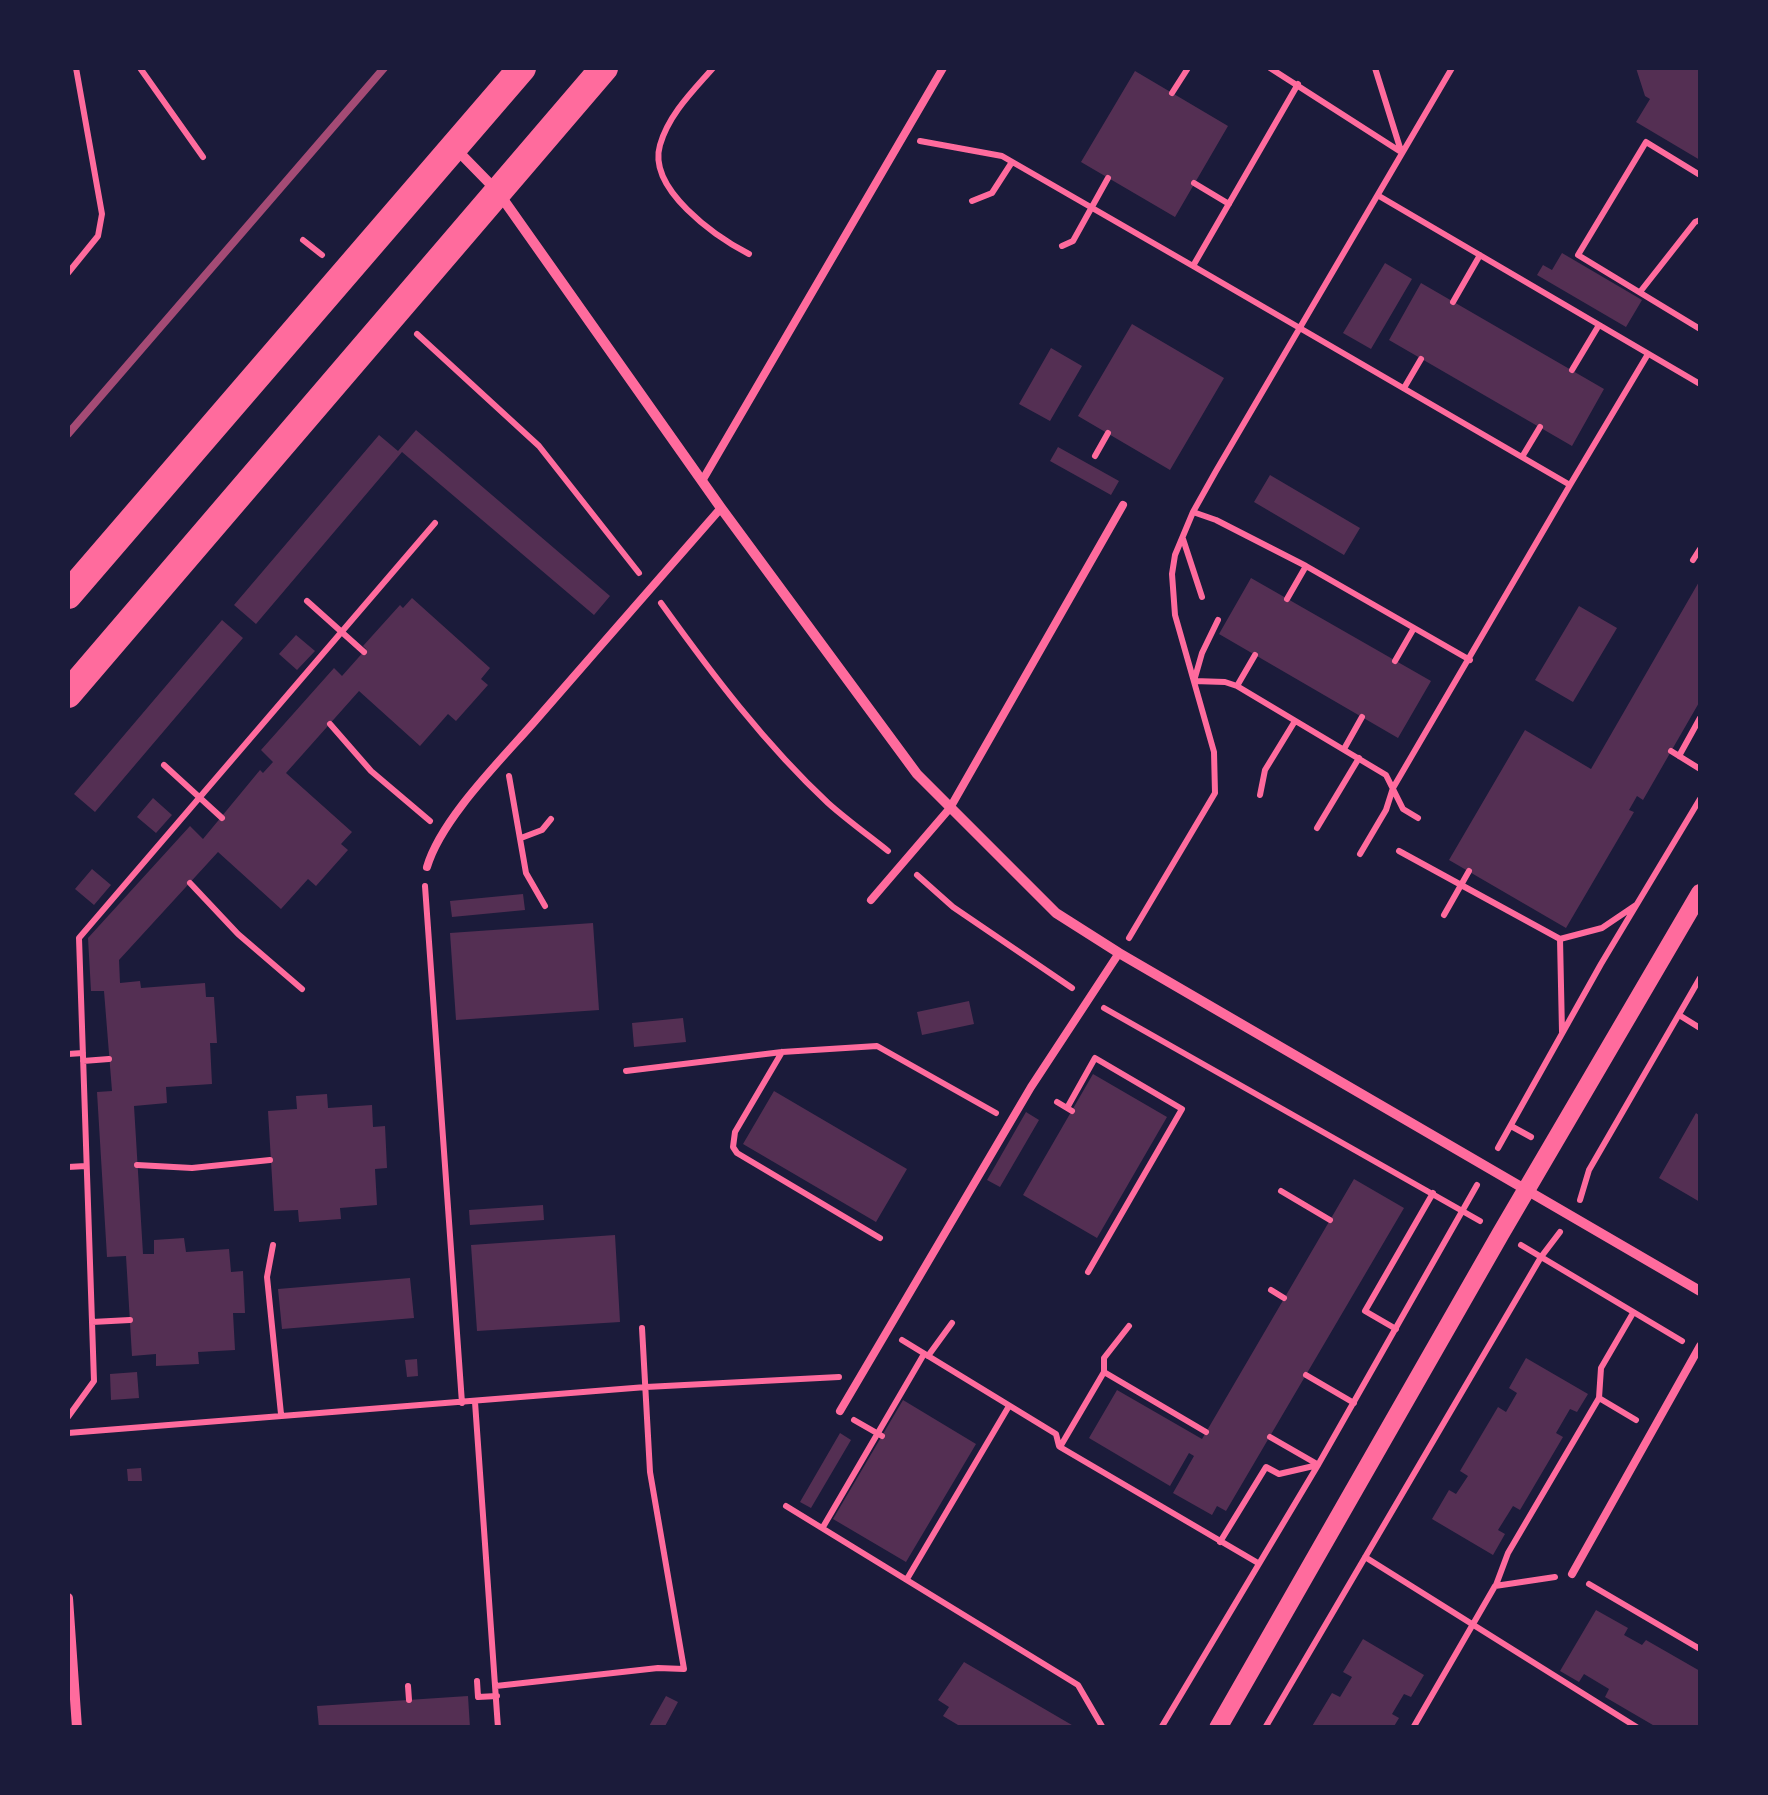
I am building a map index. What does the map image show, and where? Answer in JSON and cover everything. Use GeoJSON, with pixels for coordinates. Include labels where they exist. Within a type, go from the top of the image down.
{"type":"FeatureCollection","features":[{"type":"Feature","properties":{"kind":"highway"},"geometry":{"type":"LineString","coordinates":[[68,595],[522,68]]}},
{"type":"Feature","properties":{"kind":"highway"},"geometry":{"type":"LineString","coordinates":[[68,694],[604,68]]}},
{"type":"Feature","properties":{"kind":"street"},"geometry":{"type":"LineString","coordinates":[[453,146],[498,192],[721,508],[917,774],[1056,912],[1570,1218],[1700,1291]]}},
{"type":"Feature","properties":{"kind":"street"},"geometry":{"type":"LineString","coordinates":[[1218,1728],[1700,893]]}},
{"type":"Feature","properties":{"kind":"street"},"geometry":{"type":"LineString","coordinates":[[68,1598],[77,1728]]}},
{"type":"Feature","properties":{"kind":"lane"},"geometry":{"type":"LineString","coordinates":[[702,481],[942,68]]}},
{"type":"Feature","properties":{"kind":"lane"},"geometry":{"type":"LineString","coordinates":[[871,900],[950,808],[1123,505]]}},
{"type":"Feature","properties":{"kind":"lane"},"geometry":{"type":"LineString","coordinates":[[427,867],[433,846],[505,756],[721,508]]}},
{"type":"Feature","properties":{"kind":"lane"},"geometry":{"type":"LineString","coordinates":[[840,1411],[1010,1121],[1120,953]]}},
{"type":"Feature","properties":{"kind":"lane"},"geometry":{"type":"LineString","coordinates":[[1572,1574],[1700,1346]]}},
{"type":"Feature","properties":{"kind":"path"},"geometry":{"type":"LineString","coordinates":[[68,273],[92,248],[102,214],[76,68]]}},
{"type":"Feature","properties":{"kind":"path"},"geometry":{"type":"LineString","coordinates":[[140,68],[203,157]]}},
{"type":"Feature","properties":{"kind":"path"},"geometry":{"type":"LineString","coordinates":[[713,68],[673,114],[658,148],[659,170],[672,192],[693,214],[726,242],[749,254]]}},
{"type":"Feature","properties":{"kind":"path"},"geometry":{"type":"LineString","coordinates":[[1172,94],[1188,68]]}},
{"type":"Feature","properties":{"kind":"path"},"geometry":{"type":"LineString","coordinates":[[1270,68],[1401,152]]}},
{"type":"Feature","properties":{"kind":"path"},"geometry":{"type":"LineString","coordinates":[[1375,68],[1401,152]]}},
{"type":"Feature","properties":{"kind":"path"},"geometry":{"type":"LineString","coordinates":[[1120,953],[1216,792],[1214,752],[1175,615],[1172,574],[1183,537],[1193,512],[1452,68]]}},
{"type":"Feature","properties":{"kind":"path"},"geometry":{"type":"LineString","coordinates":[[1193,266],[1298,84]]}},
{"type":"Feature","properties":{"kind":"path"},"geometry":{"type":"LineString","coordinates":[[902,137],[1002,156],[1570,485]]}},
{"type":"Feature","properties":{"kind":"path"},"geometry":{"type":"LineString","coordinates":[[1700,176],[1646,142],[1578,255],[1700,329]]}},
{"type":"Feature","properties":{"kind":"path"},"geometry":{"type":"LineString","coordinates":[[972,201],[992,193],[1012,162]]}},
{"type":"Feature","properties":{"kind":"path"},"geometry":{"type":"LineString","coordinates":[[1062,246],[1073,241],[1108,178]]}},
{"type":"Feature","properties":{"kind":"path"},"geometry":{"type":"LineString","coordinates":[[1194,183],[1230,204]]}},
{"type":"Feature","properties":{"kind":"path"},"geometry":{"type":"LineString","coordinates":[[1380,196],[1700,384]]}},
{"type":"Feature","properties":{"kind":"path"},"geometry":{"type":"LineString","coordinates":[[1640,292],[1700,220]]}},
{"type":"Feature","properties":{"kind":"path"},"geometry":{"type":"LineString","coordinates":[[303,240],[322,255]]}},
{"type":"Feature","properties":{"kind":"path"},"geometry":{"type":"LineString","coordinates":[[1454,302],[1480,255]]}},
{"type":"Feature","properties":{"kind":"path"},"geometry":{"type":"LineString","coordinates":[[1572,370],[1598,325]]}},
{"type":"Feature","properties":{"kind":"path"},"geometry":{"type":"LineString","coordinates":[[412,330],[539,446],[717,681],[829,804],[953,907],[1089,999],[1463,1211]]}},
{"type":"Feature","properties":{"kind":"path"},"geometry":{"type":"LineString","coordinates":[[1360,854],[1386,810],[1393,788],[1648,354]]}},
{"type":"Feature","properties":{"kind":"path"},"geometry":{"type":"LineString","coordinates":[[1404,388],[1420,359]]}},
{"type":"Feature","properties":{"kind":"path"},"geometry":{"type":"LineString","coordinates":[[1522,457],[1540,428]]}},
{"type":"Feature","properties":{"kind":"path"},"geometry":{"type":"LineString","coordinates":[[1094,456],[1108,433]]}},
{"type":"Feature","properties":{"kind":"path"},"geometry":{"type":"LineString","coordinates":[[1193,512],[1306,566],[1470,660]]}},
{"type":"Feature","properties":{"kind":"path"},"geometry":{"type":"LineString","coordinates":[[68,1417],[94,1381],[79,938],[435,523]]}},
{"type":"Feature","properties":{"kind":"path"},"geometry":{"type":"LineString","coordinates":[[1183,537],[1202,597]]}},
{"type":"Feature","properties":{"kind":"path"},"geometry":{"type":"LineString","coordinates":[[1694,560],[1700,548]]}},
{"type":"Feature","properties":{"kind":"path"},"geometry":{"type":"LineString","coordinates":[[1288,598],[1306,566]]}},
{"type":"Feature","properties":{"kind":"path"},"geometry":{"type":"LineString","coordinates":[[306,602],[364,652]]}},
{"type":"Feature","properties":{"kind":"path"},"geometry":{"type":"LineString","coordinates":[[1194,681],[1218,620]]}},
{"type":"Feature","properties":{"kind":"path"},"geometry":{"type":"LineString","coordinates":[[1395,661],[1414,628]]}},
{"type":"Feature","properties":{"kind":"path"},"geometry":{"type":"LineString","coordinates":[[1237,686],[1255,655]]}},
{"type":"Feature","properties":{"kind":"path"},"geometry":{"type":"LineString","coordinates":[[1194,681],[1237,686],[1386,775],[1403,808],[1418,818]]}},
{"type":"Feature","properties":{"kind":"path"},"geometry":{"type":"LineString","coordinates":[[1344,750],[1362,717]]}},
{"type":"Feature","properties":{"kind":"path"},"geometry":{"type":"LineString","coordinates":[[1700,718],[1675,754],[1700,769]]}},
{"type":"Feature","properties":{"kind":"path"},"geometry":{"type":"LineString","coordinates":[[1260,795],[1265,770],[1296,721]]}},
{"type":"Feature","properties":{"kind":"path"},"geometry":{"type":"LineString","coordinates":[[330,724],[371,771],[443,832]]}},
{"type":"Feature","properties":{"kind":"path"},"geometry":{"type":"LineString","coordinates":[[505,756],[526,873],[545,906]]}},
{"type":"Feature","properties":{"kind":"path"},"geometry":{"type":"LineString","coordinates":[[1317,828],[1358,758]]}},
{"type":"Feature","properties":{"kind":"path"},"geometry":{"type":"LineString","coordinates":[[164,765],[222,818]]}},
{"type":"Feature","properties":{"kind":"path"},"geometry":{"type":"LineString","coordinates":[[1161,1728],[1354,1403],[1700,799]]}},
{"type":"Feature","properties":{"kind":"path"},"geometry":{"type":"LineString","coordinates":[[521,838],[542,830],[551,819]]}},
{"type":"Feature","properties":{"kind":"path"},"geometry":{"type":"LineString","coordinates":[[1399,851],[1560,939],[1602,928],[1638,904]]}},
{"type":"Feature","properties":{"kind":"path"},"geometry":{"type":"LineString","coordinates":[[427,867],[424,896],[462,1403]]}},
{"type":"Feature","properties":{"kind":"path"},"geometry":{"type":"LineString","coordinates":[[1444,915],[1469,871]]}},
{"type":"Feature","properties":{"kind":"path"},"geometry":{"type":"LineString","coordinates":[[190,882],[238,934],[302,988]]}},
{"type":"Feature","properties":{"kind":"path"},"geometry":{"type":"LineString","coordinates":[[1560,939],[1562,1034]]}},
{"type":"Feature","properties":{"kind":"path"},"geometry":{"type":"LineString","coordinates":[[1265,1728],[1541,1257],[1570,1218],[1583,1194],[1589,1170],[1700,978]]}},
{"type":"Feature","properties":{"kind":"path"},"geometry":{"type":"LineString","coordinates":[[1679,1016],[1700,1028]]}},
{"type":"Feature","properties":{"kind":"path"},"geometry":{"type":"LineString","coordinates":[[626,1071],[782,1052],[877,1046],[1010,1121]]}},
{"type":"Feature","properties":{"kind":"path"},"geometry":{"type":"LineString","coordinates":[[782,1052],[735,1132],[733,1147],[880,1238]]}},
{"type":"Feature","properties":{"kind":"path"},"geometry":{"type":"LineString","coordinates":[[68,1054],[109,1059]]}},
{"type":"Feature","properties":{"kind":"path"},"geometry":{"type":"LineString","coordinates":[[1057,1102],[1070,1110],[1095,1058],[1182,1108],[1088,1272]]}},
{"type":"Feature","properties":{"kind":"path"},"geometry":{"type":"LineString","coordinates":[[138,1164],[192,1168],[270,1160]]}},
{"type":"Feature","properties":{"kind":"path"},"geometry":{"type":"LineString","coordinates":[[68,1167],[87,1166]]}},
{"type":"Feature","properties":{"kind":"path"},"geometry":{"type":"LineString","coordinates":[[1281,1191],[1330,1220]]}},
{"type":"Feature","properties":{"kind":"path"},"geometry":{"type":"LineString","coordinates":[[1396,1329],[1366,1311],[1433,1193]]}},
{"type":"Feature","properties":{"kind":"path"},"geometry":{"type":"LineString","coordinates":[[273,1245],[267,1277],[280,1414]]}},
{"type":"Feature","properties":{"kind":"path"},"geometry":{"type":"LineString","coordinates":[[1541,1257],[1677,1338]]}},
{"type":"Feature","properties":{"kind":"path"},"geometry":{"type":"LineString","coordinates":[[1271,1290],[1284,1298]]}},
{"type":"Feature","properties":{"kind":"path"},"geometry":{"type":"LineString","coordinates":[[1413,1728],[1598,1398],[1601,1368],[1634,1313]]}},
{"type":"Feature","properties":{"kind":"path"},"geometry":{"type":"LineString","coordinates":[[92,1322],[130,1320]]}},
{"type":"Feature","properties":{"kind":"path"},"geometry":{"type":"LineString","coordinates":[[823,1527],[926,1355],[952,1323]]}},
{"type":"Feature","properties":{"kind":"path"},"geometry":{"type":"LineString","coordinates":[[1060,1447],[1104,1372],[1104,1358],[1129,1326]]}},
{"type":"Feature","properties":{"kind":"path"},"geometry":{"type":"LineString","coordinates":[[496,1686],[658,1668],[684,1669],[650,1472],[642,1328]]}},
{"type":"Feature","properties":{"kind":"path"},"geometry":{"type":"LineString","coordinates":[[889,1332],[1056,1434],[1060,1447],[1258,1564]]}},
{"type":"Feature","properties":{"kind":"path"},"geometry":{"type":"LineString","coordinates":[[1104,1372],[1206,1432]]}},
{"type":"Feature","properties":{"kind":"path"},"geometry":{"type":"LineString","coordinates":[[1306,1374],[1354,1403]]}},
{"type":"Feature","properties":{"kind":"path"},"geometry":{"type":"LineString","coordinates":[[68,1433],[646,1387],[863,1375]]}},
{"type":"Feature","properties":{"kind":"path"},"geometry":{"type":"LineString","coordinates":[[1598,1398],[1654,1430]]}},
{"type":"Feature","properties":{"kind":"path"},"geometry":{"type":"LineString","coordinates":[[475,1402],[498,1728]]}},
{"type":"Feature","properties":{"kind":"path"},"geometry":{"type":"LineString","coordinates":[[907,1579],[1009,1406]]}},
{"type":"Feature","properties":{"kind":"path"},"geometry":{"type":"LineString","coordinates":[[840,1411],[880,1435]]}},
{"type":"Feature","properties":{"kind":"path"},"geometry":{"type":"LineString","coordinates":[[1270,1436],[1318,1465]]}},
{"type":"Feature","properties":{"kind":"path"},"geometry":{"type":"LineString","coordinates":[[1256,1461],[1279,1474],[1318,1465]]}},
{"type":"Feature","properties":{"kind":"path"},"geometry":{"type":"LineString","coordinates":[[1220,1542],[1266,1466]]}},
{"type":"Feature","properties":{"kind":"path"},"geometry":{"type":"LineString","coordinates":[[786,1506],[1078,1685],[1103,1728]]}},
{"type":"Feature","properties":{"kind":"path"},"geometry":{"type":"LineString","coordinates":[[1365,1557],[1638,1728]]}},
{"type":"Feature","properties":{"kind":"path"},"geometry":{"type":"LineString","coordinates":[[1495,1586],[1572,1574],[1700,1649]]}},
{"type":"Feature","properties":{"kind":"path"},"geometry":{"type":"LineString","coordinates":[[476,1681],[478,1697],[497,1696]]}},
{"type":"Feature","properties":{"kind":"path"},"geometry":{"type":"LineString","coordinates":[[408,1686],[410,1700]]}},
{"type":"Feature","properties":{"kind":"building"},"geometry":{"type":"Polygon","coordinates":[[[1636,68],[1700,68],[1700,160],[1636,122],[1650,99],[1645,96],[1636,68]]]}},
{"type":"Feature","properties":{"kind":"building"},"geometry":{"type":"Polygon","coordinates":[[[1135,71],[1228,126],[1175,217],[1081,162],[1135,71]]]}},
{"type":"Feature","properties":{"kind":"building"},"geometry":{"type":"Polygon","coordinates":[[[1562,253],[1642,300],[1626,327],[1537,275],[1543,265],[1552,270],[1562,253]]]}},
{"type":"Feature","properties":{"kind":"building"},"geometry":{"type":"Polygon","coordinates":[[[1385,263],[1412,279],[1371,349],[1343,333],[1385,263]]]}},
{"type":"Feature","properties":{"kind":"building"},"geometry":{"type":"Polygon","coordinates":[[[1421,283],[1604,389],[1572,446],[1389,340],[1421,283]]]}},
{"type":"Feature","properties":{"kind":"building"},"geometry":{"type":"Polygon","coordinates":[[[1132,324],[1224,378],[1170,470],[1078,416],[1132,324]]]}},
{"type":"Feature","properties":{"kind":"building"},"geometry":{"type":"Polygon","coordinates":[[[1051,348],[1082,366],[1050,421],[1019,404],[1051,348]]]}},
{"type":"Feature","properties":{"kind":"building"},"geometry":{"type":"Polygon","coordinates":[[[416,430],[610,596],[594,615],[402,452],[256,624],[234,605],[379,435],[398,451],[416,430]]]}},
{"type":"Feature","properties":{"kind":"building"},"geometry":{"type":"Polygon","coordinates":[[[1058,447],[1119,481],[1111,495],[1050,461],[1058,447]]]}},
{"type":"Feature","properties":{"kind":"building"},"geometry":{"type":"Polygon","coordinates":[[[1270,475],[1360,528],[1344,555],[1254,502],[1270,475]]]}},
{"type":"Feature","properties":{"kind":"building"},"geometry":{"type":"Polygon","coordinates":[[[1251,578],[1431,681],[1398,738],[1219,634],[1251,578]]]}},
{"type":"Feature","properties":{"kind":"building"},"geometry":{"type":"Polygon","coordinates":[[[1700,580],[1700,701],[1643,800],[1637,796],[1629,810],[1634,812],[1566,928],[1449,860],[1525,730],[1591,769],[1700,580]]]}},
{"type":"Feature","properties":{"kind":"building"},"geometry":{"type":"Polygon","coordinates":[[[412,598],[490,668],[481,679],[488,685],[456,721],[448,714],[420,746],[359,691],[286,773],[352,832],[341,844],[348,850],[316,886],[308,879],[281,909],[218,852],[119,960],[120,983],[140,981],[141,988],[205,983],[206,997],[214,997],[217,1043],[210,1043],[212,1084],[166,1087],[167,1103],[134,1106],[143,1254],[154,1254],[154,1240],[184,1238],[186,1252],[229,1249],[231,1272],[243,1271],[245,1313],[233,1313],[235,1350],[198,1352],[199,1364],[156,1366],[156,1354],[132,1356],[126,1256],[107,1257],[97,1092],[112,1091],[104,991],[91,991],[88,938],[190,826],[203,839],[260,770],[263,773],[273,762],[261,750],[334,668],[342,676],[366,649],[363,646],[400,605],[403,608],[412,598]]]}},
{"type":"Feature","properties":{"kind":"building"},"geometry":{"type":"Polygon","coordinates":[[[1579,606],[1617,628],[1573,702],[1535,680],[1579,606]]]}},
{"type":"Feature","properties":{"kind":"building"},"geometry":{"type":"Polygon","coordinates":[[[222,620],[243,638],[95,812],[74,794],[222,620]]]}},
{"type":"Feature","properties":{"kind":"building"},"geometry":{"type":"Polygon","coordinates":[[[296,635],[315,651],[297,670],[279,654],[296,635]]]}},
{"type":"Feature","properties":{"kind":"building"},"geometry":{"type":"Polygon","coordinates":[[[153,798],[172,815],[156,833],[137,817],[153,798]]]}},
{"type":"Feature","properties":{"kind":"building"},"geometry":{"type":"Polygon","coordinates":[[[92,869],[111,885],[94,905],[75,889],[92,869]]]}},
{"type":"Feature","properties":{"kind":"building"},"geometry":{"type":"Polygon","coordinates":[[[523,894],[525,910],[452,917],[450,901],[523,894]]]}},
{"type":"Feature","properties":{"kind":"building"},"geometry":{"type":"Polygon","coordinates":[[[593,923],[599,1010],[456,1020],[450,933],[593,923]]]}},
{"type":"Feature","properties":{"kind":"building"},"geometry":{"type":"Polygon","coordinates":[[[969,1001],[974,1024],[922,1035],[917,1012],[969,1001]]]}},
{"type":"Feature","properties":{"kind":"building"},"geometry":{"type":"Polygon","coordinates":[[[683,1018],[686,1042],[634,1047],[632,1023],[683,1018]]]}},
{"type":"Feature","properties":{"kind":"building"},"geometry":{"type":"Polygon","coordinates":[[[1093,1074],[1167,1117],[1097,1238],[1023,1195],[1093,1074]]]}},
{"type":"Feature","properties":{"kind":"building"},"geometry":{"type":"Polygon","coordinates":[[[774,1091],[907,1169],[876,1222],[743,1144],[774,1091]]]}},
{"type":"Feature","properties":{"kind":"building"},"geometry":{"type":"Polygon","coordinates":[[[327,1094],[328,1108],[372,1105],[373,1127],[385,1126],[387,1168],[375,1169],[377,1205],[340,1208],[341,1219],[299,1222],[298,1210],[274,1211],[268,1111],[297,1109],[296,1096],[327,1094]]]}},
{"type":"Feature","properties":{"kind":"building"},"geometry":{"type":"Polygon","coordinates":[[[1026,1112],[1039,1120],[1000,1187],[987,1180],[1026,1112]]]}},
{"type":"Feature","properties":{"kind":"building"},"geometry":{"type":"Polygon","coordinates":[[[1696,1113],[1700,1116],[1700,1202],[1659,1178],[1696,1113]]]}},
{"type":"Feature","properties":{"kind":"building"},"geometry":{"type":"Polygon","coordinates":[[[1354,1179],[1404,1208],[1226,1511],[1217,1506],[1212,1515],[1173,1493],[1194,1456],[1189,1453],[1170,1486],[1089,1438],[1117,1390],[1202,1439],[1354,1179]]]}},
{"type":"Feature","properties":{"kind":"building"},"geometry":{"type":"Polygon","coordinates":[[[543,1205],[544,1220],[470,1225],[469,1210],[543,1205]]]}},
{"type":"Feature","properties":{"kind":"building"},"geometry":{"type":"Polygon","coordinates":[[[615,1235],[620,1322],[477,1331],[471,1245],[615,1235]]]}},
{"type":"Feature","properties":{"kind":"building"},"geometry":{"type":"Polygon","coordinates":[[[410,1278],[414,1318],[282,1329],[278,1289],[410,1278]]]}},
{"type":"Feature","properties":{"kind":"building"},"geometry":{"type":"Polygon","coordinates":[[[1526,1358],[1588,1394],[1577,1412],[1570,1409],[1556,1433],[1563,1437],[1520,1510],[1513,1506],[1498,1530],[1505,1534],[1493,1555],[1432,1519],[1449,1490],[1456,1494],[1468,1476],[1460,1471],[1498,1407],[1506,1412],[1517,1393],[1509,1388],[1526,1358]]]}},
{"type":"Feature","properties":{"kind":"building"},"geometry":{"type":"Polygon","coordinates":[[[417,1359],[418,1376],[407,1377],[405,1360],[417,1359]]]}},
{"type":"Feature","properties":{"kind":"building"},"geometry":{"type":"Polygon","coordinates":[[[137,1372],[139,1398],[111,1400],[110,1374],[137,1372]]]}},
{"type":"Feature","properties":{"kind":"building"},"geometry":{"type":"Polygon","coordinates":[[[903,1400],[976,1444],[906,1562],[833,1519],[903,1400]]]}},
{"type":"Feature","properties":{"kind":"building"},"geometry":{"type":"Polygon","coordinates":[[[840,1433],[851,1440],[811,1508],[800,1502],[840,1433]]]}},
{"type":"Feature","properties":{"kind":"building"},"geometry":{"type":"Polygon","coordinates":[[[141,1468],[142,1481],[128,1481],[127,1469],[141,1468]]]}},
{"type":"Feature","properties":{"kind":"building"},"geometry":{"type":"Polygon","coordinates":[[[1596,1610],[1628,1628],[1624,1635],[1642,1645],[1646,1640],[1700,1671],[1700,1728],[1658,1728],[1605,1697],[1609,1689],[1584,1674],[1579,1682],[1560,1671],[1596,1610]]]}},
{"type":"Feature","properties":{"kind":"building"},"geometry":{"type":"Polygon","coordinates":[[[1363,1639],[1424,1675],[1411,1697],[1404,1694],[1392,1714],[1399,1718],[1393,1728],[1311,1728],[1332,1693],[1340,1697],[1352,1677],[1343,1672],[1363,1639]]]}},
{"type":"Feature","properties":{"kind":"building"},"geometry":{"type":"Polygon","coordinates":[[[964,1662],[1077,1728],[963,1728],[943,1716],[949,1707],[938,1700],[964,1662]]]}},
{"type":"Feature","properties":{"kind":"building"},"geometry":{"type":"Polygon","coordinates":[[[468,1696],[470,1728],[319,1728],[317,1706],[468,1696]]]}},
{"type":"Feature","properties":{"kind":"building"},"geometry":{"type":"Polygon","coordinates":[[[666,1696],[678,1702],[664,1728],[648,1728],[666,1696]]]}},
{"type":"Feature","properties":{"kind":"railway"},"geometry":{"type":"LineString","coordinates":[[68,434],[384,68]]}}]}
